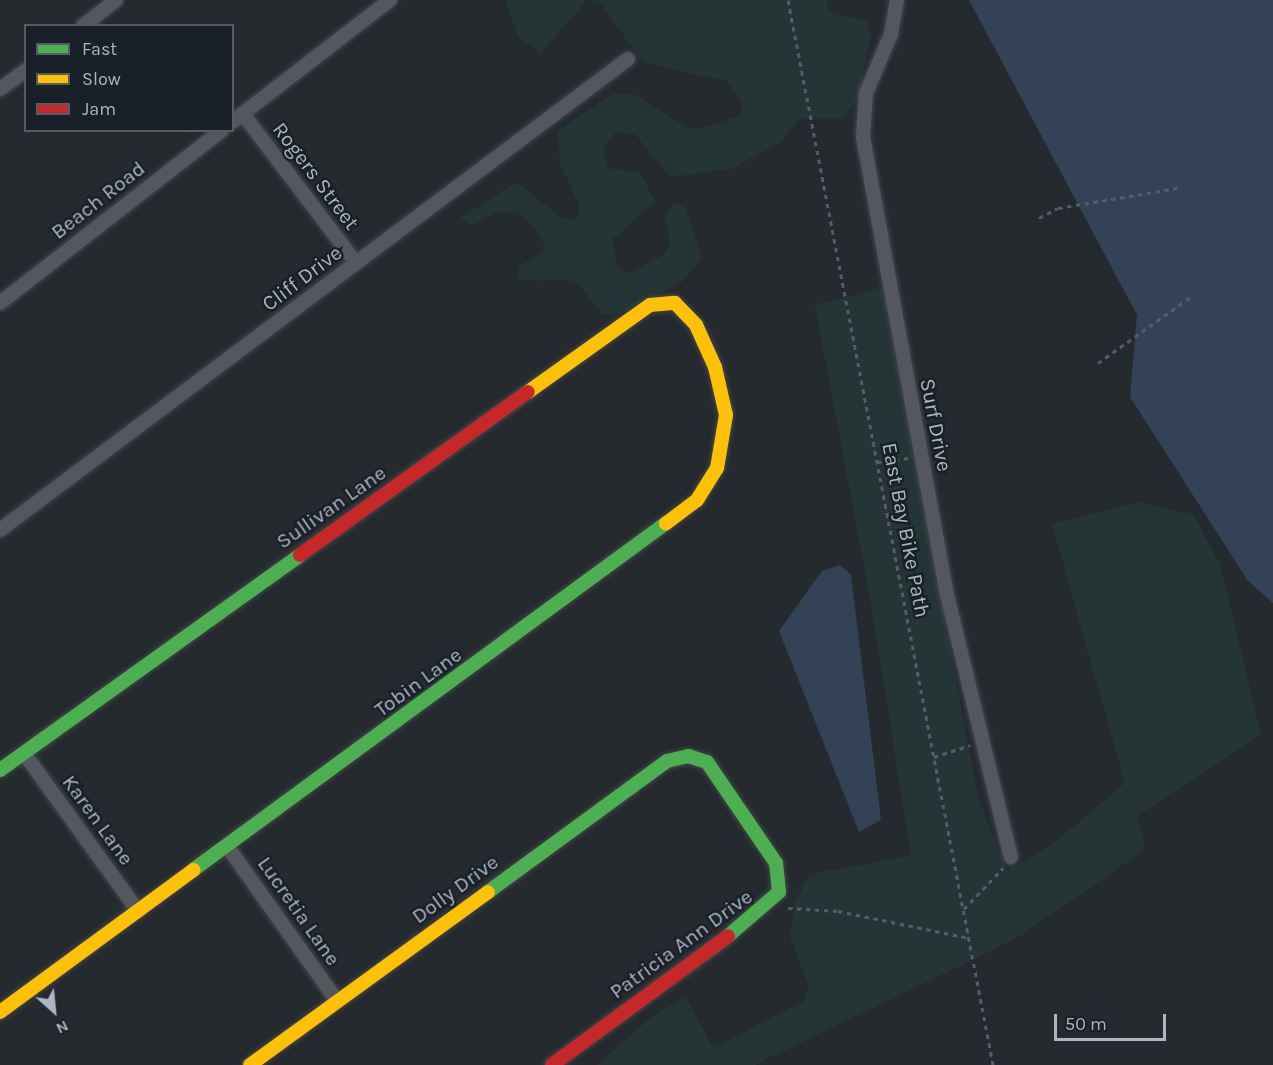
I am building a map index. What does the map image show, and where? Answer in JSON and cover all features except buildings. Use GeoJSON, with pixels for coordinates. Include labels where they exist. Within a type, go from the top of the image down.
{"type":"FeatureCollection","features":[{"type":"Feature","properties":{"kind":"street"},"geometry":{"type":"LineString","coordinates":[[86,24],[116,0]]}},
{"type":"Feature","properties":{"kind":"street"},"geometry":{"type":"LineString","coordinates":[[238,118],[390,0]]}},
{"type":"Feature","properties":{"kind":"street","name":"Surf Drive"},"geometry":{"type":"LineString","coordinates":[[897,0],[861,119],[945,591],[1011,857]]}},
{"type":"Feature","properties":{"kind":"street","name":"Cliff Drive"},"geometry":{"type":"LineString","coordinates":[[0,530],[628,59]]}},
{"type":"Feature","properties":{"kind":"street"},"geometry":{"type":"LineString","coordinates":[[0,89],[24,71]]}},
{"type":"Feature","properties":{"kind":"street","name":"Rogers Street"},"geometry":{"type":"LineString","coordinates":[[238,118],[356,263]]}},
{"type":"Feature","properties":{"kind":"street","name":"Beach Road"},"geometry":{"type":"LineString","coordinates":[[0,303],[219,132]]}},
{"type":"Feature","properties":{"kind":"street","name":"Sullivan Lane"},"geometry":{"type":"LineString","coordinates":[[0,770],[650,305],[675,303],[688,316]]}},
{"type":"Feature","properties":{"kind":"street","name":"Tobin Lane"},"geometry":{"type":"LineString","coordinates":[[0,1012],[697,501],[717,468],[726,415],[716,367],[688,316]]}},
{"type":"Feature","properties":{"kind":"street","name":"Karen Lane"},"geometry":{"type":"LineString","coordinates":[[24,753],[138,911]]}},
{"type":"Feature","properties":{"kind":"street","name":"Patricia Ann Drive"},"geometry":{"type":"LineString","coordinates":[[552,1065],[768,907],[780,880],[768,846],[713,768],[688,756]]}},
{"type":"Feature","properties":{"kind":"street","name":"Dolly Drive"},"geometry":{"type":"LineString","coordinates":[[250,1065],[667,761],[688,756]]}},
{"type":"Feature","properties":{"kind":"street","name":"Lucretia Lane"},"geometry":{"type":"LineString","coordinates":[[227,846],[337,1001]]}},
{"type":"Feature","properties":{"kind":"path","name":"East Bay Bike Path"},"geometry":{"type":"LineString","coordinates":[[788,0],[993,1065]]}},
{"type":"Feature","properties":{"kind":"path"},"geometry":{"type":"LineString","coordinates":[[1040,218],[1058,208],[1177,188]]}},
{"type":"Feature","properties":{"kind":"path"},"geometry":{"type":"LineString","coordinates":[[1098,363],[1192,296]]}},
{"type":"Feature","properties":{"kind":"path"},"geometry":{"type":"LineString","coordinates":[[878,462],[921,457]]}},
{"type":"Feature","properties":{"kind":"path"},"geometry":{"type":"LineString","coordinates":[[934,757],[983,741]]}},
{"type":"Feature","properties":{"kind":"path"},"geometry":{"type":"LineString","coordinates":[[964,910],[1011,857]]}},
{"type":"Feature","properties":{"kind":"path"},"geometry":{"type":"LineString","coordinates":[[768,907],[838,911],[969,938]]}},
{"type":"Feature","properties":{"kind":"shaded area"},"geometry":{"type":"Polygon","coordinates":[[[505,0],[587,0],[540,54],[518,36],[505,0]]]}},
{"type":"Feature","properties":{"kind":"shaded area"},"geometry":{"type":"Polygon","coordinates":[[[589,0],[827,0],[828,11],[866,21],[871,34],[858,99],[842,119],[799,118],[783,141],[730,169],[670,177],[635,134],[616,132],[603,148],[607,168],[640,173],[655,201],[612,240],[618,266],[629,273],[665,254],[670,242],[665,215],[673,203],[685,207],[702,259],[682,282],[617,315],[603,314],[575,281],[519,280],[519,266],[543,253],[544,240],[525,217],[511,211],[497,212],[472,225],[460,218],[517,182],[560,217],[575,221],[580,208],[560,163],[558,131],[613,93],[639,96],[686,127],[700,129],[740,116],[743,103],[726,81],[642,62],[602,5],[589,0]]]}},
{"type":"Feature","properties":{"kind":"shaded area"},"geometry":{"type":"Polygon","coordinates":[[[883,287],[978,798],[1007,871],[1050,846],[1125,783],[1052,524],[1137,502],[1193,514],[1220,565],[1261,734],[1137,816],[1146,849],[1017,938],[755,1065],[597,1065],[654,1015],[686,997],[713,1048],[804,1001],[809,986],[790,937],[795,903],[810,874],[911,856],[871,603],[815,305],[883,287]]]}},
{"type":"Feature","properties":{"kind":"water"},"geometry":{"type":"Polygon","coordinates":[[[969,0],[1273,0],[1273,603],[1248,581],[1130,397],[1137,315],[969,0]]]}},
{"type":"Feature","properties":{"kind":"water"},"geometry":{"type":"Polygon","coordinates":[[[840,565],[851,575],[881,820],[859,832],[779,631],[822,571],[840,565]]]}},
{"type":"Feature","properties":{"kind":"traffic: fast"},"geometry":{"type":"LineString","coordinates":[[193,870],[666,523]]}},
{"type":"Feature","properties":{"kind":"traffic: fast"},"geometry":{"type":"LineString","coordinates":[[0,770],[300,555]]}},
{"type":"Feature","properties":{"kind":"traffic: fast"},"geometry":{"type":"LineString","coordinates":[[488,892],[667,761],[688,756],[707,762],[776,863],[779,892],[728,936]]}},
{"type":"Feature","properties":{"kind":"traffic: slow"},"geometry":{"type":"LineString","coordinates":[[528,392],[650,305],[675,303],[696,325],[715,367],[726,415],[717,468],[697,500],[666,523]]}},
{"type":"Feature","properties":{"kind":"traffic: slow"},"geometry":{"type":"LineString","coordinates":[[0,1012],[193,870]]}},
{"type":"Feature","properties":{"kind":"traffic: slow"},"geometry":{"type":"LineString","coordinates":[[250,1065],[488,892]]}},
{"type":"Feature","properties":{"kind":"traffic: jam"},"geometry":{"type":"LineString","coordinates":[[300,555],[528,392]]}},
{"type":"Feature","properties":{"kind":"traffic: jam"},"geometry":{"type":"LineString","coordinates":[[552,1065],[728,936]]}}]}
